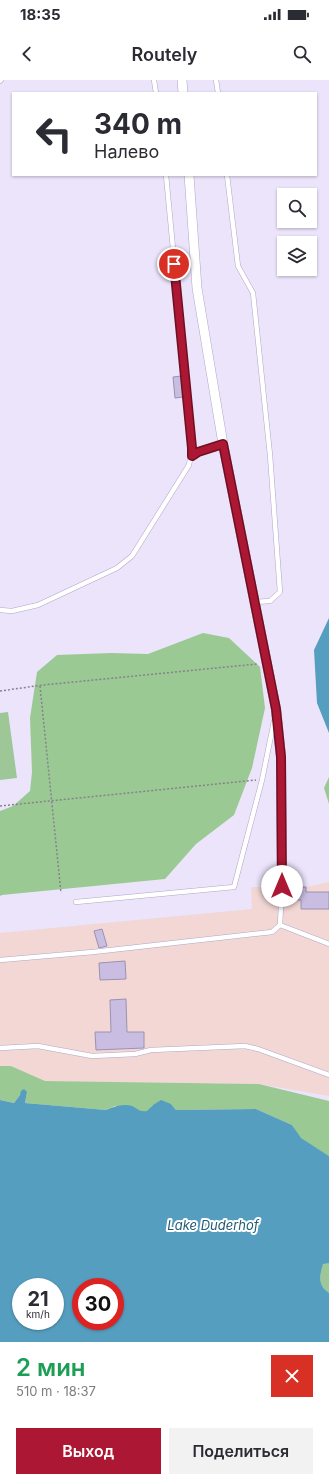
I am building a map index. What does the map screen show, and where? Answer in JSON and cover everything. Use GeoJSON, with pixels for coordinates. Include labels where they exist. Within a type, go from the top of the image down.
{"type":"FeatureCollection","features":[{"type":"Feature","properties":{"kind":"street"},"geometry":{"type":"LineString","coordinates":[[182,80],[183,92]]}},
{"type":"Feature","properties":{"kind":"street"},"geometry":{"type":"LineString","coordinates":[[189,176],[197,288],[223,444],[276,709],[281,757],[282,886]]}},
{"type":"Feature","properties":{"kind":"lane"},"geometry":{"type":"LineString","coordinates":[[154,80],[156,92]]}},
{"type":"Feature","properties":{"kind":"lane"},"geometry":{"type":"LineString","coordinates":[[216,80],[218,92]]}},
{"type":"Feature","properties":{"kind":"lane"},"geometry":{"type":"LineString","coordinates":[[0,610],[12,611],[38,605],[117,568],[132,556],[189,465],[192,456],[191,441],[166,176]]}},
{"type":"Feature","properties":{"kind":"lane"},"geometry":{"type":"LineString","coordinates":[[227,176],[238,266],[253,293],[270,455],[280,592],[270,601],[255,602]]}},
{"type":"Feature","properties":{"kind":"lane"},"geometry":{"type":"LineString","coordinates":[[192,456],[198,452],[223,444]]}},
{"type":"Feature","properties":{"kind":"lane"},"geometry":{"type":"LineString","coordinates":[[76,902],[234,887],[262,780],[276,709]]}},
{"type":"Feature","properties":{"kind":"lane"},"geometry":{"type":"LineString","coordinates":[[0,960],[100,952],[272,932],[280,925],[282,886]]}},
{"type":"Feature","properties":{"kind":"lane"},"geometry":{"type":"LineString","coordinates":[[280,925],[329,944]]}},
{"type":"Feature","properties":{"kind":"lane"},"geometry":{"type":"LineString","coordinates":[[0,1048],[38,1046],[92,1056],[135,1054],[151,1050],[245,1046],[258,1049],[329,1075]]}},
{"type":"Feature","properties":{"kind":"path"},"geometry":{"type":"LineString","coordinates":[[0,691],[267,663]]}},
{"type":"Feature","properties":{"kind":"path"},"geometry":{"type":"LineString","coordinates":[[40,686],[61,893]]}},
{"type":"Feature","properties":{"kind":"path"},"geometry":{"type":"LineString","coordinates":[[0,806],[262,780]]}},
{"type":"Feature","properties":{"kind":"shaded area"},"geometry":{"type":"Polygon","coordinates":[[[329,882],[329,1096],[259,1084],[45,1081],[11,1066],[0,1066],[0,933],[252,909],[251,887],[306,887],[329,882]]]}},
{"type":"Feature","properties":{"kind":"green space"},"geometry":{"type":"Polygon","coordinates":[[[203,633],[229,638],[260,667],[265,708],[252,768],[234,815],[196,844],[165,879],[0,896],[0,811],[13,806],[30,791],[32,772],[30,718],[37,672],[57,655],[111,653],[148,654],[203,633]]]}},
{"type":"Feature","properties":{"kind":"green space"},"geometry":{"type":"Polygon","coordinates":[[[8,712],[17,778],[0,780],[0,713],[8,712]]]}},
{"type":"Feature","properties":{"kind":"green space"},"geometry":{"type":"Polygon","coordinates":[[[329,777],[329,804],[324,788],[329,777]]]}},
{"type":"Feature","properties":{"kind":"green space"},"geometry":{"type":"Polygon","coordinates":[[[0,1066],[11,1066],[45,1081],[259,1084],[329,1101],[329,1156],[300,1138],[292,1125],[256,1109],[176,1110],[171,1104],[153,1105],[147,1112],[115,1106],[106,1110],[25,1103],[27,1092],[20,1095],[14,1103],[0,1100],[0,1066]]]}},
{"type":"Feature","properties":{"kind":"green space"},"geometry":{"type":"Polygon","coordinates":[[[323,1263],[329,1263],[329,1293],[325,1290],[320,1280],[323,1263]]]}},
{"type":"Feature","properties":{"kind":"water"},"geometry":{"type":"Polygon","coordinates":[[[329,618],[329,733],[317,703],[314,650],[329,618]]]}},
{"type":"Feature","properties":{"kind":"water","name":"Lake Duderhof"},"geometry":{"type":"Polygon","coordinates":[[[24,1089],[27,1092],[25,1103],[106,1110],[125,1105],[132,1106],[140,1111],[147,1111],[161,1100],[171,1104],[176,1110],[256,1109],[292,1125],[301,1138],[329,1156],[329,1263],[323,1264],[320,1280],[325,1290],[329,1293],[329,1342],[0,1342],[0,1100],[14,1103],[21,1091],[24,1089]]]}},
{"type":"Feature","properties":{"kind":"building"},"geometry":{"type":"Polygon","coordinates":[[[181,376],[183,397],[175,398],[173,377],[181,376]]]}},
{"type":"Feature","properties":{"kind":"building"},"geometry":{"type":"Polygon","coordinates":[[[293,887],[306,887],[306,892],[329,892],[329,909],[301,909],[301,900],[293,900],[293,887]]]}},
{"type":"Feature","properties":{"kind":"building"},"geometry":{"type":"Polygon","coordinates":[[[102,929],[107,946],[99,948],[94,931],[102,929]]]}},
{"type":"Feature","properties":{"kind":"building"},"geometry":{"type":"Polygon","coordinates":[[[125,961],[126,979],[100,980],[99,963],[125,961]]]}},
{"type":"Feature","properties":{"kind":"building"},"geometry":{"type":"Polygon","coordinates":[[[126,999],[127,1032],[144,1032],[144,1048],[96,1050],[95,1032],[111,1032],[110,1000],[126,999]]]}},
{"type":"Feature","properties":{"kind":"route"},"geometry":{"type":"LineString","coordinates":[[174,264],[192,456],[198,452],[223,444],[276,709],[281,757],[282,886]]}}]}
